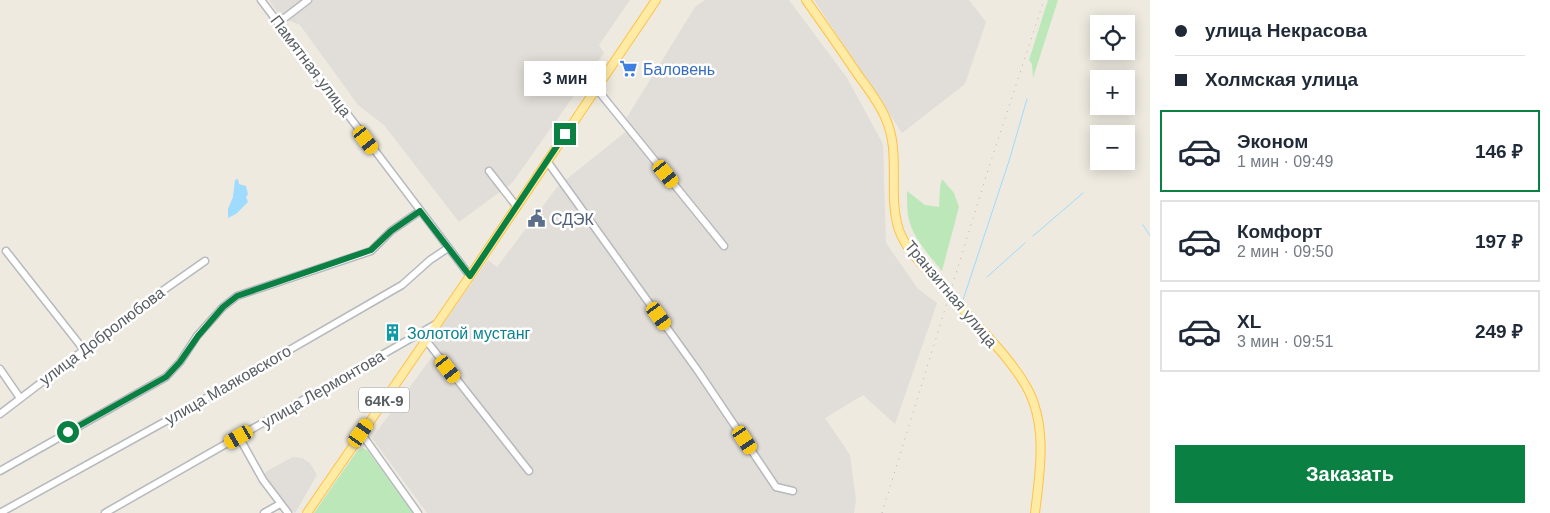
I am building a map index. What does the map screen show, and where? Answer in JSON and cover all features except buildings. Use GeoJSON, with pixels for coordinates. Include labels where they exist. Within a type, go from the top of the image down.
{"type":"FeatureCollection","features":[{"type":"Feature","properties":{"kind":"main road","name":"64К-9"},"geometry":{"type":"LineString","coordinates":[[308,513],[656,0]]}},
{"type":"Feature","properties":{"kind":"main road","name":"Транзитная улица"},"geometry":{"type":"LineString","coordinates":[[806,0],[886,117],[892,136],[894,153],[896,212],[904,242],[1019,375],[1032,399],[1040,430],[1035,513]]}},
{"type":"Feature","properties":{"kind":"street","name":"Памятная улица"},"geometry":{"type":"LineString","coordinates":[[261,0],[470,276]]}},
{"type":"Feature","properties":{"kind":"street"},"geometry":{"type":"LineString","coordinates":[[278,23],[308,0]]}},
{"type":"Feature","properties":{"kind":"street"},"geometry":{"type":"LineString","coordinates":[[596,88],[724,246]]}},
{"type":"Feature","properties":{"kind":"street"},"geometry":{"type":"LineString","coordinates":[[548,161],[698,371],[776,487],[793,491]]}},
{"type":"Feature","properties":{"kind":"street"},"geometry":{"type":"LineString","coordinates":[[489,171],[517,207]]}},
{"type":"Feature","properties":{"kind":"street"},"geometry":{"type":"LineString","coordinates":[[1,468],[166,377],[223,307],[237,296],[371,250],[391,231],[420,211]]}},
{"type":"Feature","properties":{"kind":"street","name":"улица Маяковского"},"geometry":{"type":"LineString","coordinates":[[0,513],[175,416],[402,285],[430,260],[448,248]]}},
{"type":"Feature","properties":{"kind":"street"},"geometry":{"type":"LineString","coordinates":[[6,251],[84,350]]}},
{"type":"Feature","properties":{"kind":"street","name":"улица Добролюбова"},"geometry":{"type":"LineString","coordinates":[[0,414],[148,301],[205,261]]}},
{"type":"Feature","properties":{"kind":"street","name":"улица Лермонтова"},"geometry":{"type":"LineString","coordinates":[[105,513],[436,324]]}},
{"type":"Feature","properties":{"kind":"street"},"geometry":{"type":"LineString","coordinates":[[425,339],[529,471]]}},
{"type":"Feature","properties":{"kind":"street"},"geometry":{"type":"LineString","coordinates":[[0,369],[20,398]]}},
{"type":"Feature","properties":{"kind":"street"},"geometry":{"type":"LineString","coordinates":[[361,433],[418,513]]}},
{"type":"Feature","properties":{"kind":"street"},"geometry":{"type":"LineString","coordinates":[[239,437],[263,480],[288,513]]}},
{"type":"Feature","properties":{"kind":"street"},"geometry":{"type":"LineString","coordinates":[[264,513],[280,504]]}},
{"type":"Feature","properties":{"kind":"shaded area"},"geometry":{"type":"Polygon","coordinates":[[[269,0],[630,0],[599,45],[604,53],[512,183],[459,222],[384,125],[358,105],[300,25],[281,17],[269,0]]]}},
{"type":"Feature","properties":{"kind":"shaded area"},"geometry":{"type":"Polygon","coordinates":[[[705,0],[789,0],[847,78],[883,144],[886,243],[918,289],[937,303],[895,424],[863,395],[825,418],[850,455],[856,500],[854,513],[427,513],[372,438],[435,353],[429,344],[488,260],[497,267],[558,186],[628,130],[624,122],[695,7],[705,0]]]}},
{"type":"Feature","properties":{"kind":"shaded area"},"geometry":{"type":"Polygon","coordinates":[[[814,0],[969,0],[986,22],[965,84],[902,133],[814,0]]]}},
{"type":"Feature","properties":{"kind":"shaded area"},"geometry":{"type":"Polygon","coordinates":[[[293,457],[302,458],[310,463],[317,475],[295,513],[283,504],[263,475],[293,457]]]}},
{"type":"Feature","properties":{"kind":"green space"},"geometry":{"type":"Polygon","coordinates":[[[1048,0],[1058,0],[1033,78],[1032,64],[1029,60],[1048,0]]]}},
{"type":"Feature","properties":{"kind":"green space"},"geometry":{"type":"Polygon","coordinates":[[[942,179],[954,193],[959,207],[942,271],[921,245],[913,231],[908,216],[907,191],[925,205],[939,207],[942,179]]]}},
{"type":"Feature","properties":{"kind":"green space"},"geometry":{"type":"Polygon","coordinates":[[[363,448],[368,451],[413,513],[314,513],[357,451],[363,448]]]}},
{"type":"Feature","properties":{"kind":"water"},"geometry":{"type":"Polygon","coordinates":[[[238,179],[239,184],[246,186],[248,202],[236,214],[228,218],[228,209],[233,197],[235,180],[238,179]]]}},
{"type":"Feature","properties":{"kind":"waterway"},"geometry":{"type":"LineString","coordinates":[[963,300],[1009,161],[1027,99]]}},
{"type":"Feature","properties":{"kind":"waterway"},"geometry":{"type":"LineString","coordinates":[[1033,236],[1083,193]]}},
{"type":"Feature","properties":{"kind":"waterway"},"geometry":{"type":"LineString","coordinates":[[1143,225],[1150,236]]}},
{"type":"Feature","properties":{"kind":"waterway"},"geometry":{"type":"LineString","coordinates":[[987,277],[1025,243]]}},
{"type":"Feature","properties":{"kind":"railway"},"geometry":{"type":"LineString","coordinates":[[882,513],[988,170],[1044,0]]}},
{"type":"Feature","properties":{"kind":"place","name":"Баловень"},"geometry":{"type":"Point","coordinates":[629,69]}},
{"type":"Feature","properties":{"kind":"place","name":"СДЭК"},"geometry":{"type":"Point","coordinates":[537,219]}},
{"type":"Feature","properties":{"kind":"place","name":"Золотой мустанг"},"geometry":{"type":"Point","coordinates":[393,333]}},
{"type":"Feature","properties":{"kind":"route"},"geometry":{"type":"LineString","coordinates":[[68,432],[166,377],[223,307],[237,296],[371,250],[391,231],[420,211],[470,276],[565,134]]}}]}
